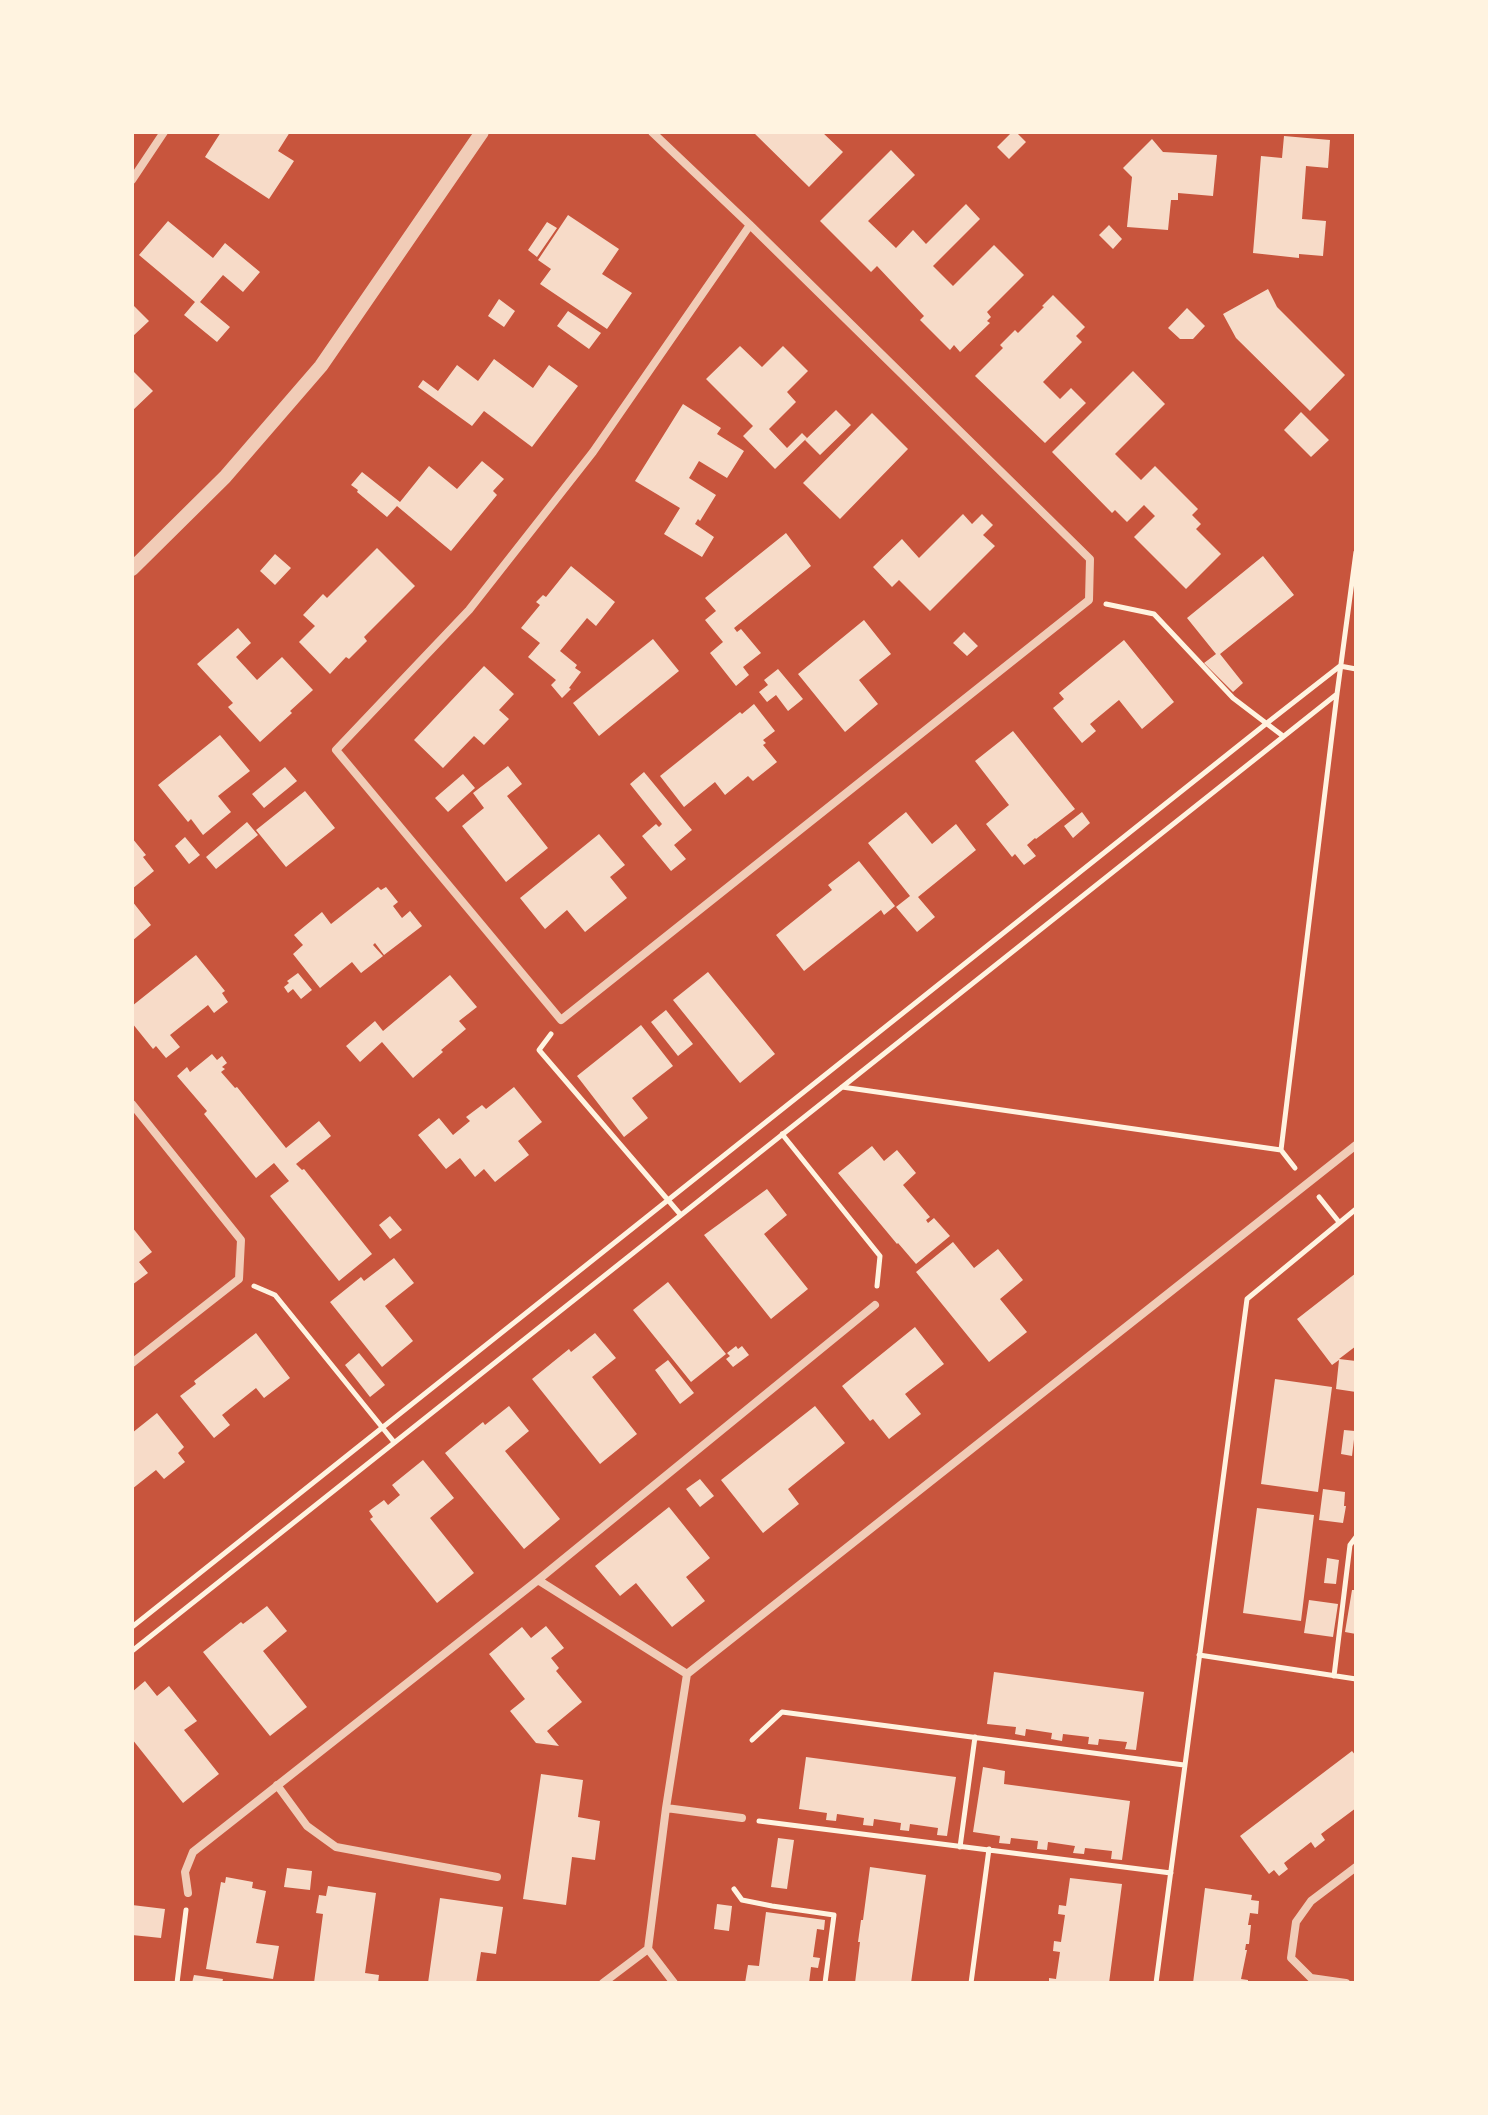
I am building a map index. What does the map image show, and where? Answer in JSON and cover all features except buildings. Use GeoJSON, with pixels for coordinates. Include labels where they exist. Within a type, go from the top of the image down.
{"type":"FeatureCollection","features":[{"type":"Feature","properties":{"kind":"street"},"geometry":{"type":"LineString","coordinates":[[132,180],[164,132]]}},
{"type":"Feature","properties":{"kind":"street"},"geometry":{"type":"LineString","coordinates":[[132,569],[225,477],[321,366],[482,132]]}},
{"type":"Feature","properties":{"kind":"street"},"geometry":{"type":"LineString","coordinates":[[652,132],[750,225],[1090,559],[1089,600],[561,1020],[336,750],[478,598],[593,452],[750,225]]}},
{"type":"Feature","properties":{"kind":"street"},"geometry":{"type":"LineString","coordinates":[[132,1104],[241,1240],[239,1279],[132,1363]]}},
{"type":"Feature","properties":{"kind":"street"},"geometry":{"type":"LineString","coordinates":[[674,1983],[648,1949],[687,1674],[1356,1145]]}},
{"type":"Feature","properties":{"kind":"street"},"geometry":{"type":"LineString","coordinates":[[188,1893],[185,1872],[193,1852],[538,1580],[875,1305]]}},
{"type":"Feature","properties":{"kind":"street"},"geometry":{"type":"LineString","coordinates":[[538,1580],[687,1674]]}},
{"type":"Feature","properties":{"kind":"street"},"geometry":{"type":"LineString","coordinates":[[277,1785],[307,1826],[336,1847],[497,1877]]}},
{"type":"Feature","properties":{"kind":"street"},"geometry":{"type":"LineString","coordinates":[[666,1808],[742,1818]]}},
{"type":"Feature","properties":{"kind":"street"},"geometry":{"type":"LineString","coordinates":[[1346,1983],[1311,1978],[1291,1958],[1296,1922],[1311,1901],[1356,1867]]}},
{"type":"Feature","properties":{"kind":"street"},"geometry":{"type":"LineString","coordinates":[[603,1983],[648,1949]]}},
{"type":"Feature","properties":{"kind":"path"},"geometry":{"type":"LineString","coordinates":[[841,1086],[1281,1150],[1356,552]]}},
{"type":"Feature","properties":{"kind":"path"},"geometry":{"type":"LineString","coordinates":[[1089,600],[1154,614],[1233,698],[1283,736]]}},
{"type":"Feature","properties":{"kind":"path"},"geometry":{"type":"LineString","coordinates":[[132,1627],[1267,723],[1340,666],[1356,669]]}},
{"type":"Feature","properties":{"kind":"path"},"geometry":{"type":"LineString","coordinates":[[132,1651],[1337,694]]}},
{"type":"Feature","properties":{"kind":"path"},"geometry":{"type":"LineString","coordinates":[[561,1020],[539,1050],[680,1214]]}},
{"type":"Feature","properties":{"kind":"path"},"geometry":{"type":"LineString","coordinates":[[782,1134],[880,1256],[875,1305]]}},
{"type":"Feature","properties":{"kind":"path"},"geometry":{"type":"LineString","coordinates":[[1156,1983],[1247,1299],[1356,1209]]}},
{"type":"Feature","properties":{"kind":"path"},"geometry":{"type":"LineString","coordinates":[[239,1279],[275,1295],[394,1442]]}},
{"type":"Feature","properties":{"kind":"path"},"geometry":{"type":"LineString","coordinates":[[1334,1676],[1350,1545],[1356,1537]]}},
{"type":"Feature","properties":{"kind":"path"},"geometry":{"type":"LineString","coordinates":[[1199,1655],[1356,1679]]}},
{"type":"Feature","properties":{"kind":"path"},"geometry":{"type":"LineString","coordinates":[[752,1740],[782,1712],[1184,1765]]}},
{"type":"Feature","properties":{"kind":"path"},"geometry":{"type":"LineString","coordinates":[[960,1847],[975,1737]]}},
{"type":"Feature","properties":{"kind":"path"},"geometry":{"type":"LineString","coordinates":[[742,1818],[1171,1873]]}},
{"type":"Feature","properties":{"kind":"path"},"geometry":{"type":"LineString","coordinates":[[971,1983],[989,1849]]}},
{"type":"Feature","properties":{"kind":"path"},"geometry":{"type":"LineString","coordinates":[[734,1889],[742,1900],[834,1915],[825,1983]]}},
{"type":"Feature","properties":{"kind":"path"},"geometry":{"type":"LineString","coordinates":[[177,1983],[188,1893]]}}]}
